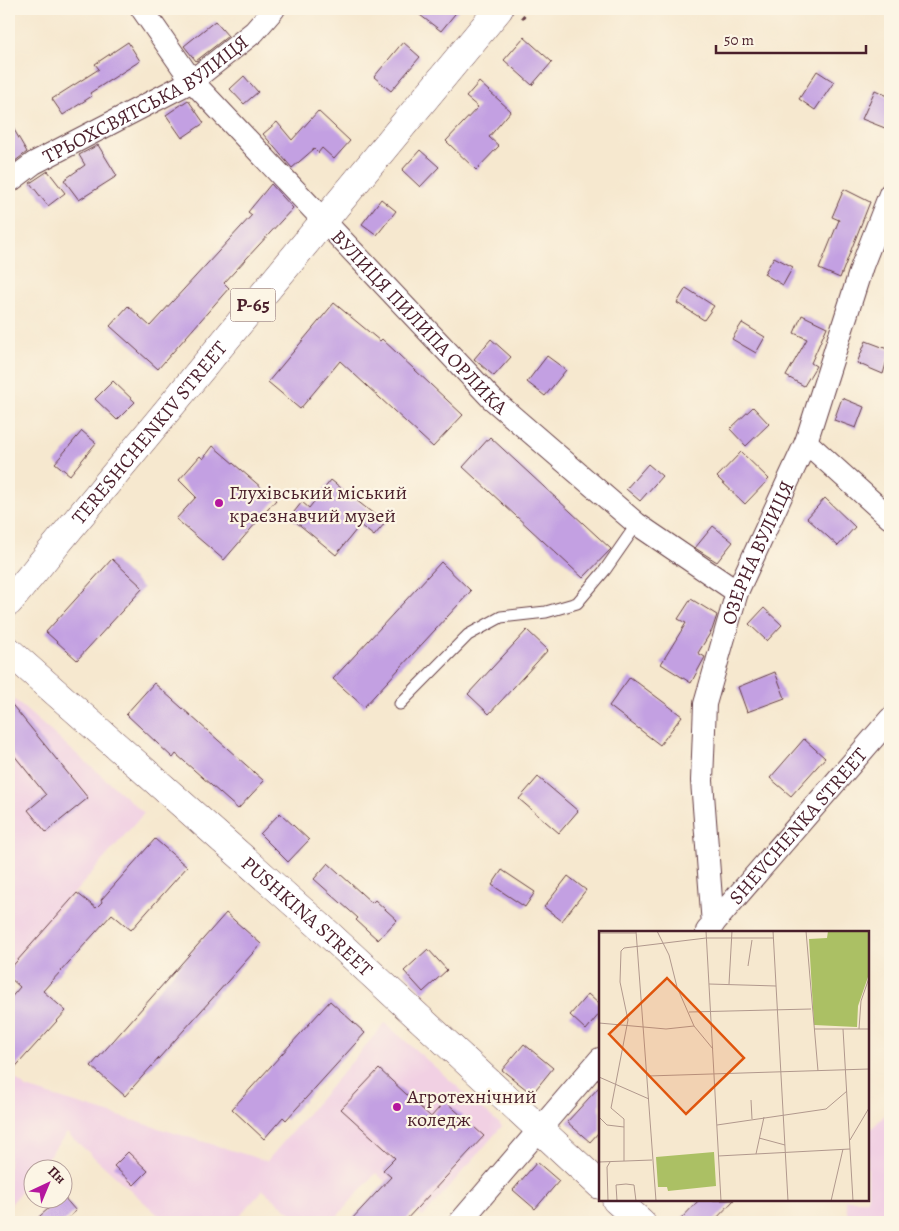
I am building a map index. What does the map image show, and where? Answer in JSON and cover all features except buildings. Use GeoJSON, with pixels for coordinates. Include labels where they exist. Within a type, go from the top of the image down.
{"type":"FeatureCollection","features":[{"type":"Feature","properties":{"kind":"street","name":"ВУЛИЦЯ ПИЛИПА ОРЛИКА"},"geometry":{"type":"LineString","coordinates":[[142,9],[192,81],[322,221],[492,399],[637,524],[737,592]]}},
{"type":"Feature","properties":{"kind":"street","name":"ТРЬОХСВЯТСЬКА ВУЛИЦЯ"},"geometry":{"type":"LineString","coordinates":[[9,182],[34,163],[192,81],[254,32],[274,9]]}},
{"type":"Feature","properties":{"kind":"street","name":"TERESHCHENKIV STREET"},"geometry":{"type":"LineString","coordinates":[[9,602],[499,9]]}},
{"type":"Feature","properties":{"kind":"street","name":"ОЗЕРНА ВУЛИЦЯ"},"geometry":{"type":"LineString","coordinates":[[710,928],[702,781],[705,704],[737,592],[806,442],[862,266],[890,194]]}},
{"type":"Feature","properties":{"kind":"street"},"geometry":{"type":"LineString","coordinates":[[806,442],[890,518]]}},
{"type":"Feature","properties":{"kind":"street","name":"PUSHKINA STREET"},"geometry":{"type":"LineString","coordinates":[[9,651],[322,928],[599,1184]]}},
{"type":"Feature","properties":{"kind":"street","name":"SHEVCHENKA STREET"},"geometry":{"type":"LineString","coordinates":[[710,928],[890,719]]}},
{"type":"Feature","properties":{"kind":"street"},"geometry":{"type":"LineString","coordinates":[[460,1222],[599,1060]]}},
{"type":"Feature","properties":{"kind":"street"},"geometry":{"type":"LineString","coordinates":[[617,1201],[641,1222]]}},
{"type":"Feature","properties":{"kind":"lane"},"geometry":{"type":"LineString","coordinates":[[400,704],[468,635],[501,617],[546,612],[577,603],[605,570],[637,524]]}},
{"type":"Feature","properties":{"kind":"shaded area"},"geometry":{"type":"Polygon","coordinates":[[[9,695],[144,813],[9,968],[9,695]]]}},
{"type":"Feature","properties":{"kind":"shaded area","name":"Агротехнічний коледж"},"geometry":{"type":"Polygon","coordinates":[[[385,1023],[502,1126],[423,1217],[376,1173],[332,1222],[302,1222],[263,1190],[234,1222],[166,1222],[67,1133],[47,1158],[22,1158],[22,1189],[9,1207],[9,1073],[26,1088],[267,1161],[385,1023]]]}},
{"type":"Feature","properties":{"kind":"shaded area"},"geometry":{"type":"Polygon","coordinates":[[[890,1110],[890,1222],[849,1222],[845,1201],[869,1201],[869,1131],[890,1110]]]}},
{"type":"Feature","properties":{"kind":"place","name":"Глухівський міський краєзнавчий музей"},"geometry":{"type":"Point","coordinates":[219,503]}},
{"type":"Feature","properties":{"kind":"place","name":"Агротехнічний коледж"},"geometry":{"type":"Point","coordinates":[397,1107]}}]}
